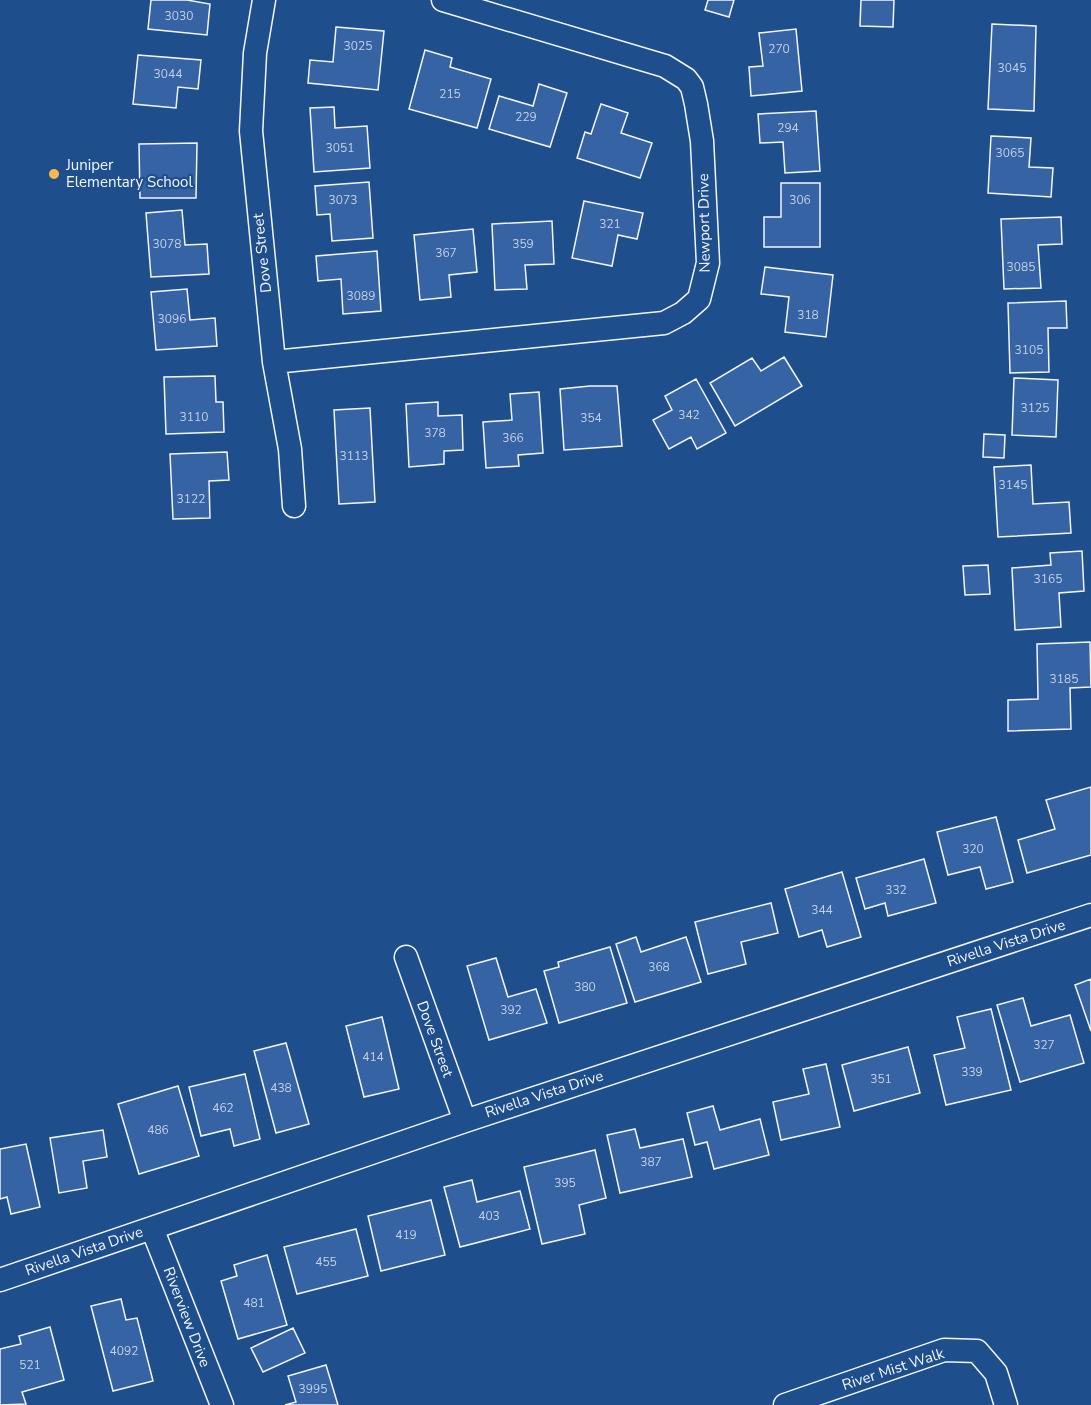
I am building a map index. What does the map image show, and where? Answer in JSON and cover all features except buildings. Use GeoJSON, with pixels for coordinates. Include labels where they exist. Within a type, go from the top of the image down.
{"type":"FeatureCollection","features":[{"type":"Feature","properties":{"kind":"street","name":"Dove Street"},"geometry":{"type":"LineString","coordinates":[[264,0],[255,53],[251,130],[274,362],[290,449],[294,506]]}},
{"type":"Feature","properties":{"kind":"street","name":"Newport Drive"},"geometry":{"type":"LineString","coordinates":[[274,362],[664,322],[683,313],[699,299],[708,263],[702,141],[692,87],[666,66],[443,0]]}},
{"type":"Feature","properties":{"kind":"street","name":"Rivella Vista Drive"},"geometry":{"type":"LineString","coordinates":[[0,1280],[465,1121],[1091,915]]}},
{"type":"Feature","properties":{"kind":"street","name":"Dove Street"},"geometry":{"type":"LineString","coordinates":[[406,957],[465,1121]]}},
{"type":"Feature","properties":{"kind":"street","name":"Riverview Drive"},"geometry":{"type":"LineString","coordinates":[[152,1228],[222,1405]]}},
{"type":"Feature","properties":{"kind":"street","name":"River Mist Walk"},"geometry":{"type":"LineString","coordinates":[[786,1405],[944,1350],[976,1351],[996,1373],[1006,1405]]}},
{"type":"Feature","properties":{"kind":"place","name":"Juniper Elementary School"},"geometry":{"type":"Point","coordinates":[54,174]}}]}
